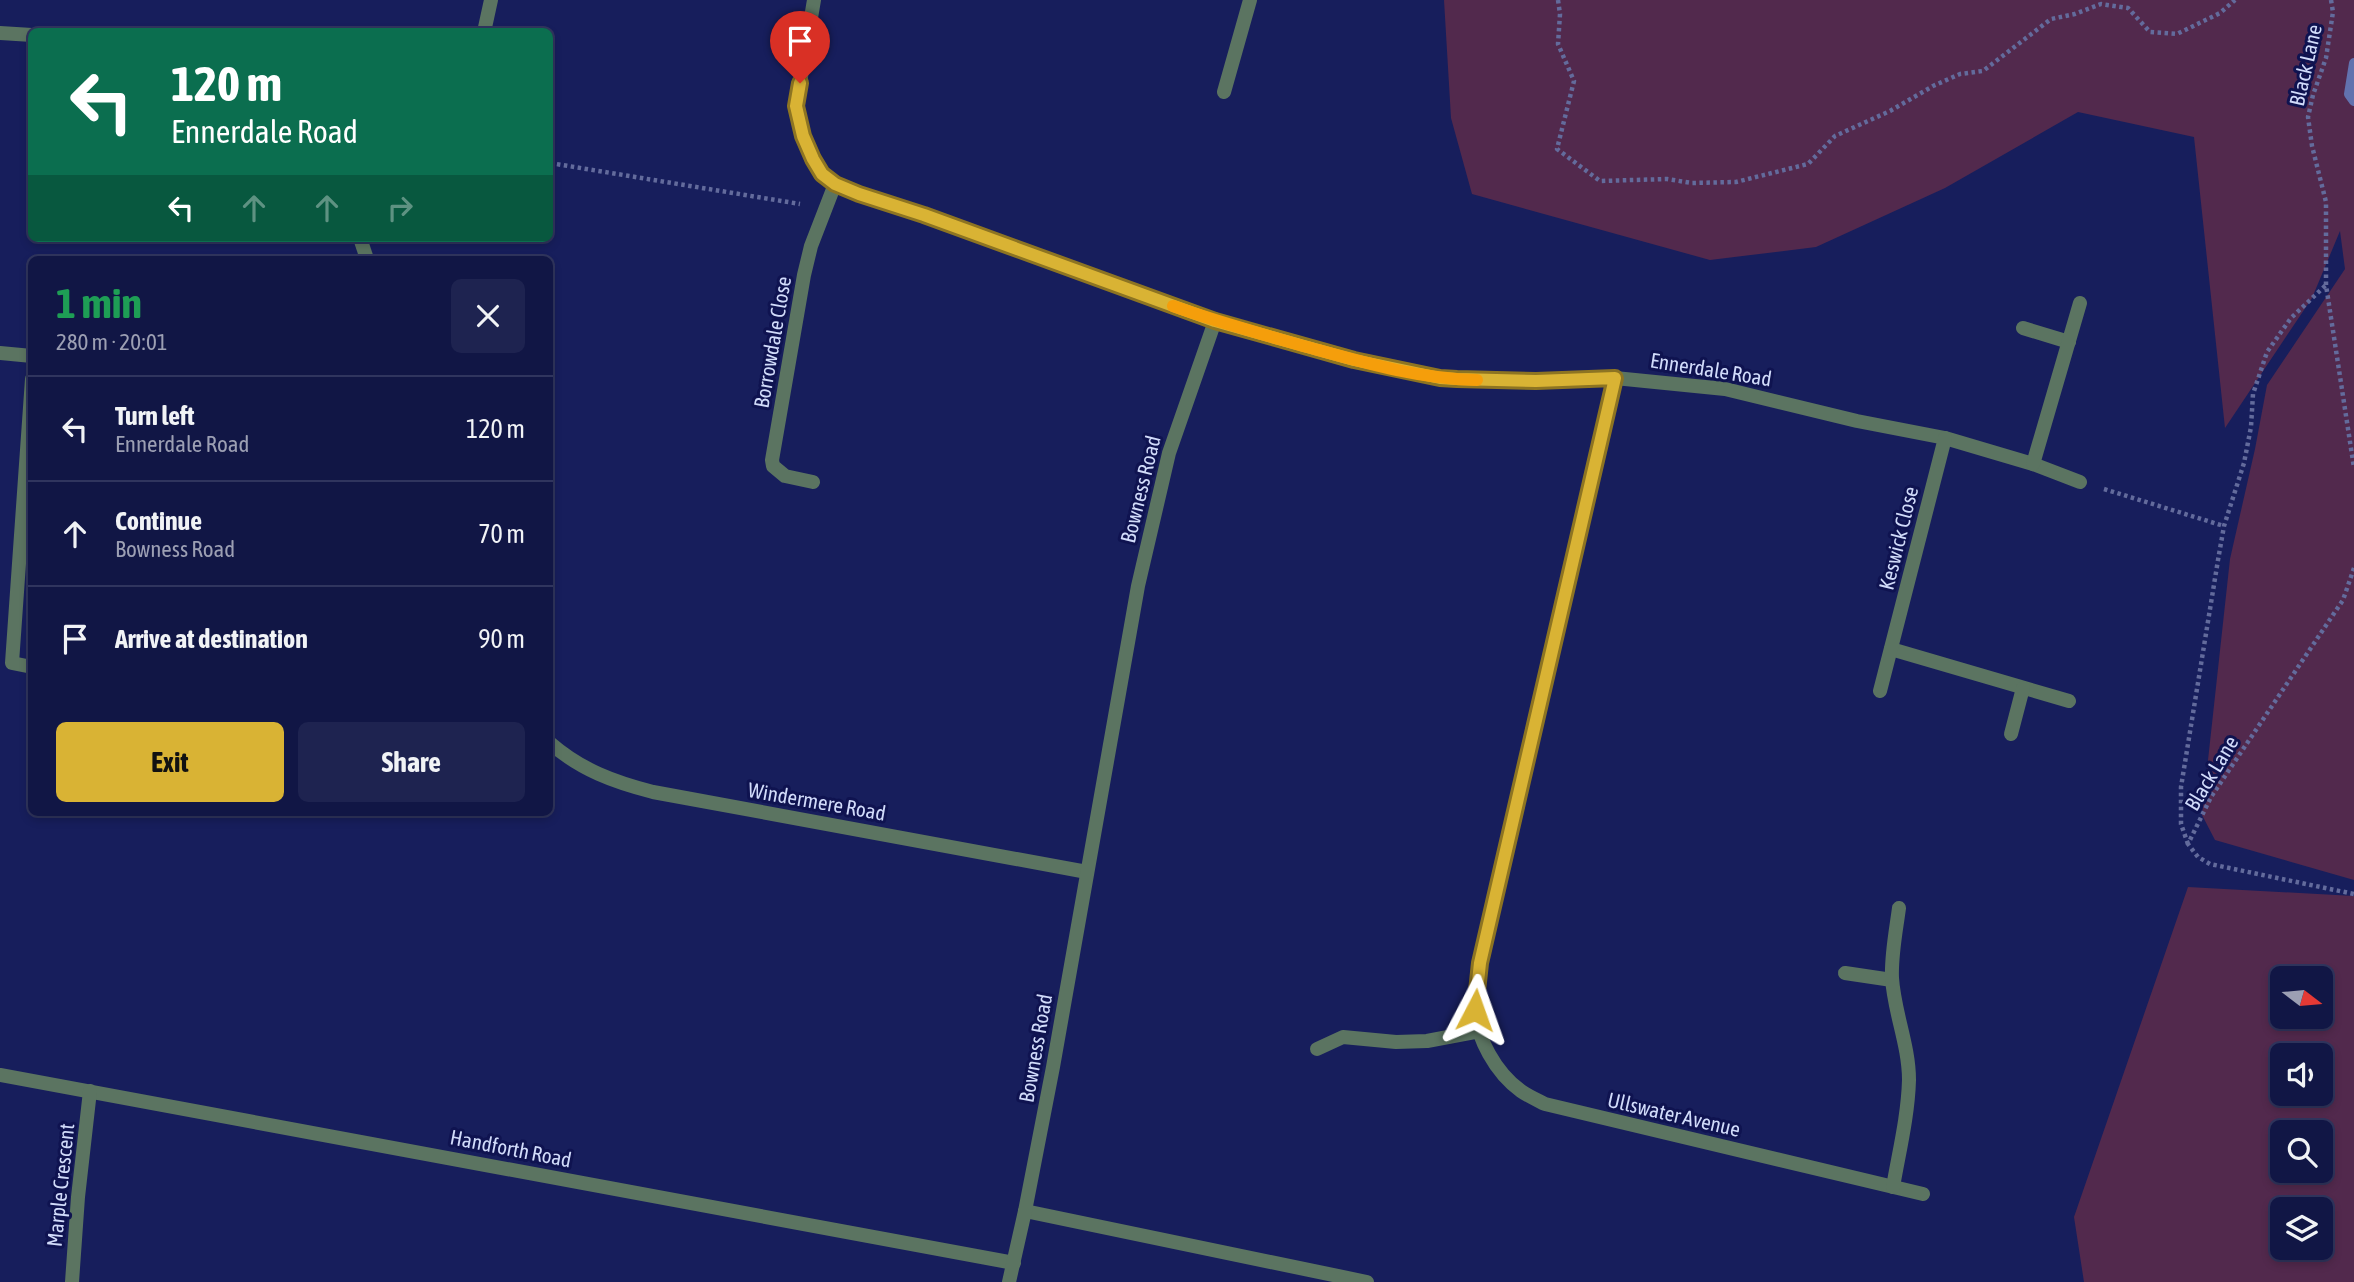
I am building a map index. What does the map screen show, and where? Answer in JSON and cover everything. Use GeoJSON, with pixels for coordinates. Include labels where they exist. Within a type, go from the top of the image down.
{"type":"FeatureCollection","features":[{"type":"Feature","properties":{"kind":"street"},"geometry":{"type":"LineString","coordinates":[[485,28],[491,0]]}},
{"type":"Feature","properties":{"kind":"street"},"geometry":{"type":"LineString","coordinates":[[814,0],[796,106],[803,136],[822,174],[835,184],[1215,321]]}},
{"type":"Feature","properties":{"kind":"street"},"geometry":{"type":"LineString","coordinates":[[1224,92],[1250,0]]}},
{"type":"Feature","properties":{"kind":"street"},"geometry":{"type":"LineString","coordinates":[[0,33],[28,36]]}},
{"type":"Feature","properties":{"kind":"street","name":"Borrowdale Close"},"geometry":{"type":"LineString","coordinates":[[813,482],[785,476],[773,466],[772,460],[804,275],[811,246],[835,184]]}},
{"type":"Feature","properties":{"kind":"street"},"geometry":{"type":"LineString","coordinates":[[2033,464],[2080,303]]}},
{"type":"Feature","properties":{"kind":"street","name":"Ennerdale Road"},"geometry":{"type":"LineString","coordinates":[[1215,321],[1354,360],[1440,378],[1536,381],[1615,378],[1726,389],[1857,421],[1945,438],[2033,464],[2080,482]]}},
{"type":"Feature","properties":{"kind":"street","name":"Bowness Road"},"geometry":{"type":"LineString","coordinates":[[1009,1282],[1026,1211],[1138,586],[1153,516],[1169,453],[1215,321]]}},
{"type":"Feature","properties":{"kind":"street"},"geometry":{"type":"LineString","coordinates":[[2023,328],[2069,342]]}},
{"type":"Feature","properties":{"kind":"street"},"geometry":{"type":"LineString","coordinates":[[0,353],[28,356]]}},
{"type":"Feature","properties":{"kind":"street","name":"Ullswater Avenue"},"geometry":{"type":"LineString","coordinates":[[1615,378],[1480,963],[1475,1010],[1480,1031],[1490,1056],[1502,1075],[1521,1092],[1545,1104],[1923,1194]]}},
{"type":"Feature","properties":{"kind":"street"},"geometry":{"type":"LineString","coordinates":[[28,436],[12,663],[28,666]]}},
{"type":"Feature","properties":{"kind":"street","name":"Keswick Close"},"geometry":{"type":"LineString","coordinates":[[1880,691],[1945,438]]}},
{"type":"Feature","properties":{"kind":"street"},"geometry":{"type":"LineString","coordinates":[[1891,649],[2069,701]]}},
{"type":"Feature","properties":{"kind":"street"},"geometry":{"type":"LineString","coordinates":[[2011,734],[2024,688]]}},
{"type":"Feature","properties":{"kind":"street","name":"Windermere Road"},"geometry":{"type":"LineString","coordinates":[[553,746],[587,771],[608,780],[653,792],[1087,872]]}},
{"type":"Feature","properties":{"kind":"street"},"geometry":{"type":"LineString","coordinates":[[1893,1187],[1906,1115],[1909,1079],[1892,979],[1893,947],[1899,908]]}},
{"type":"Feature","properties":{"kind":"street"},"geometry":{"type":"LineString","coordinates":[[1845,973],[1892,979]]}},
{"type":"Feature","properties":{"kind":"street"},"geometry":{"type":"LineString","coordinates":[[1317,1049],[1343,1037],[1396,1042],[1427,1041],[1480,1031]]}},
{"type":"Feature","properties":{"kind":"street","name":"Handforth Road"},"geometry":{"type":"LineString","coordinates":[[0,1074],[1014,1263]]}},
{"type":"Feature","properties":{"kind":"street","name":"Marple Crescent"},"geometry":{"type":"LineString","coordinates":[[72,1282],[90,1091]]}},
{"type":"Feature","properties":{"kind":"street"},"geometry":{"type":"LineString","coordinates":[[1026,1211],[1367,1282]]}},
{"type":"Feature","properties":{"kind":"path"},"geometry":{"type":"LineString","coordinates":[[1558,0],[1558,44],[1574,81],[1557,149],[1600,181],[1667,179],[1692,183],[1736,182],[1808,164],[1835,136],[1960,74],[1983,71],[2051,19],[2075,14],[2101,4],[2128,8],[2150,32],[2177,34],[2220,13],[2235,0]]}},
{"type":"Feature","properties":{"kind":"path","name":"Black Lane"},"geometry":{"type":"LineString","coordinates":[[2331,0],[2333,12],[2326,58],[2312,95],[2308,117],[2326,202],[2326,285],[2354,468]]}},
{"type":"Feature","properties":{"kind":"path"},"geometry":{"type":"LineString","coordinates":[[553,163],[825,208]]}},
{"type":"Feature","properties":{"kind":"path"},"geometry":{"type":"LineString","coordinates":[[2326,285],[2291,317],[2267,352],[2253,394],[2251,427],[2244,463],[2224,527],[2181,787],[2181,824],[2188,844],[2198,858],[2210,864],[2354,894]]}},
{"type":"Feature","properties":{"kind":"path"},"geometry":{"type":"LineString","coordinates":[[2080,482],[2224,527]]}},
{"type":"Feature","properties":{"kind":"path","name":"Black Lane"},"geometry":{"type":"LineString","coordinates":[[2188,844],[2211,797],[2343,600],[2354,568]]}},
{"type":"Feature","properties":{"kind":"shaded area"},"geometry":{"type":"Polygon","coordinates":[[[1444,0],[2354,0],[2354,880],[2215,840],[2202,815],[2230,559],[2267,385],[2345,269],[2340,231],[2312,298],[2225,428],[2194,137],[2078,112],[1945,188],[1816,247],[1710,260],[1472,194],[1451,118],[1444,0]]]}},
{"type":"Feature","properties":{"kind":"shaded area"},"geometry":{"type":"Polygon","coordinates":[[[2188,887],[2354,896],[2354,1282],[2084,1282],[2074,1217],[2188,887]]]}},
{"type":"Feature","properties":{"kind":"waterway"},"geometry":{"type":"LineString","coordinates":[[2354,63],[2349,94],[2354,101]]}},
{"type":"Feature","properties":{"kind":"slow traffic"},"geometry":{"type":"LineString","coordinates":[[1173,306],[1215,321],[1354,360],[1440,378],[1477,380]]}},
{"type":"Feature","properties":{"kind":"route"},"geometry":{"type":"LineString","coordinates":[[800,83],[796,106],[803,136],[813,159],[822,174],[835,184],[859,194],[1215,321],[1354,360],[1440,378],[1536,381],[1615,378],[1480,963],[1475,1010]]}}]}
